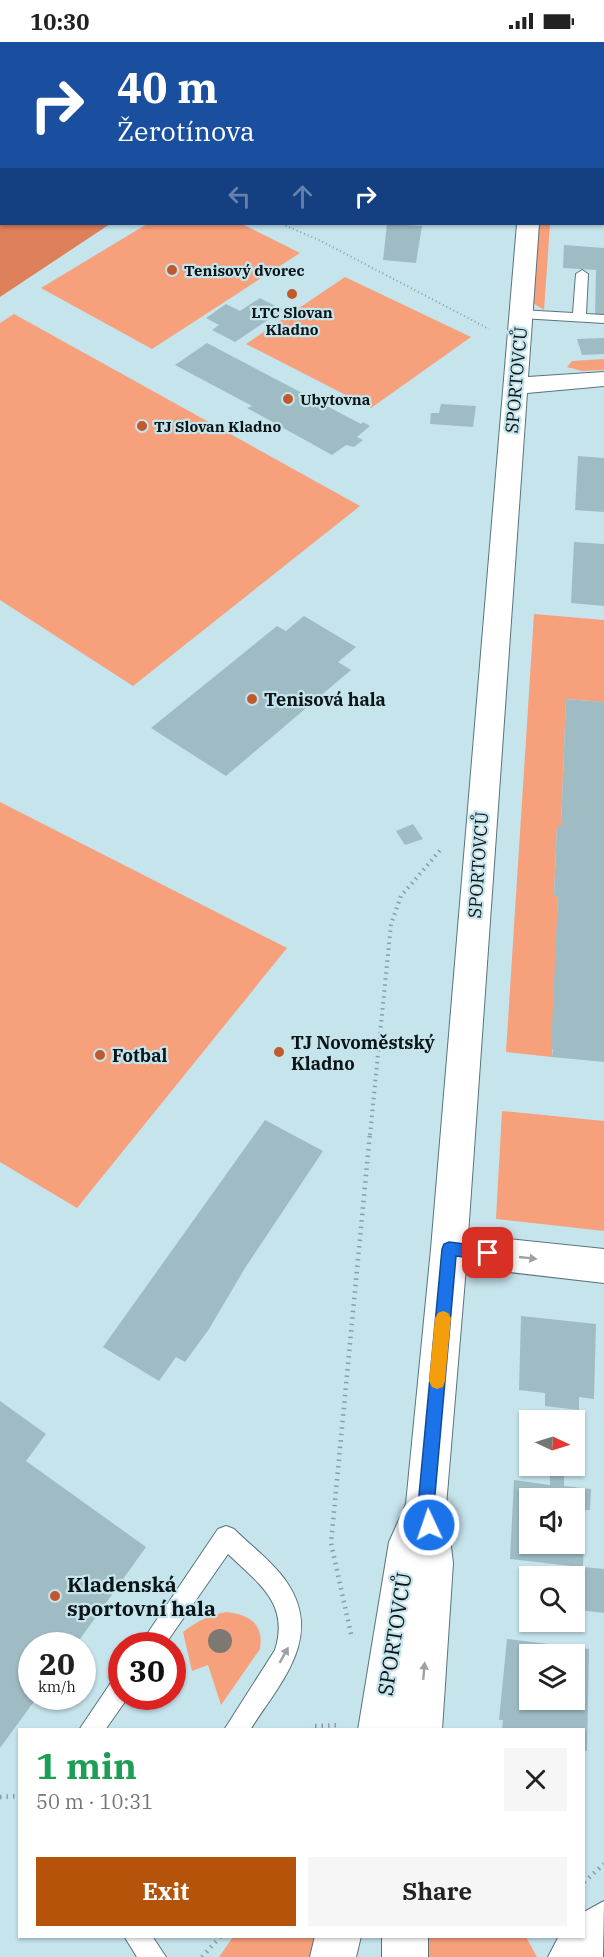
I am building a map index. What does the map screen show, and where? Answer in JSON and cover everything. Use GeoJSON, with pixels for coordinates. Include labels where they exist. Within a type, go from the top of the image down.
{"type":"FeatureCollection","features":[{"type":"Feature","properties":{"kind":"street","name":"SPORTOVCŮ"},"geometry":{"type":"LineString","coordinates":[[420,1728],[433,1563],[426,1506],[449,1249],[528,225]]}},
{"type":"Feature","properties":{"kind":"street"},"geometry":{"type":"LineString","coordinates":[[515,386],[604,379]]}},
{"type":"Feature","properties":{"kind":"street"},"geometry":{"type":"LineString","coordinates":[[449,1249],[604,1266]]}},
{"type":"Feature","properties":{"kind":"street","name":"SPORTOVCŮ"},"geometry":{"type":"LineString","coordinates":[[353,1728],[409,1542],[426,1506]]}},
{"type":"Feature","properties":{"kind":"street"},"geometry":{"type":"LineString","coordinates":[[571,1957],[604,1924]]}},
{"type":"Feature","properties":{"kind":"street"},"geometry":{"type":"LineString","coordinates":[[333,1957],[338,1938]]}},
{"type":"Feature","properties":{"kind":"street"},"geometry":{"type":"LineString","coordinates":[[405,1938],[405,1957]]}},
{"type":"Feature","properties":{"kind":"lane"},"geometry":{"type":"LineString","coordinates":[[579,318],[582,274]]}},
{"type":"Feature","properties":{"kind":"lane"},"geometry":{"type":"LineString","coordinates":[[521,314],[604,319]]}},
{"type":"Feature","properties":{"kind":"lane"},"geometry":{"type":"LineString","coordinates":[[160,1632],[226,1537],[285,1596],[291,1612],[290,1643],[237,1728]]}},
{"type":"Feature","properties":{"kind":"lane"},"geometry":{"type":"LineString","coordinates":[[92,1728],[108,1706]]}},
{"type":"Feature","properties":{"kind":"lane"},"geometry":{"type":"LineString","coordinates":[[136,1938],[153,1957]]}},
{"type":"Feature","properties":{"kind":"path"},"geometry":{"type":"LineString","coordinates":[[284,225],[321,241],[495,332]]}},
{"type":"Feature","properties":{"kind":"path"},"geometry":{"type":"LineString","coordinates":[[351,1635],[331,1543],[332,1518],[391,924],[401,896],[442,850],[444,840]]}},
{"type":"Feature","properties":{"kind":"path"},"geometry":{"type":"LineString","coordinates":[[312,1728],[313,1726],[353,1728]]}},
{"type":"Feature","properties":{"kind":"path"},"geometry":{"type":"LineString","coordinates":[[0,1797],[18,1796]]}},
{"type":"Feature","properties":{"kind":"path"},"geometry":{"type":"LineString","coordinates":[[585,1881],[604,1864]]}},
{"type":"Feature","properties":{"kind":"path"},"geometry":{"type":"LineString","coordinates":[[202,1957],[218,1938]]}},
{"type":"Feature","properties":{"kind":"shaded area"},"geometry":{"type":"Polygon","coordinates":[[[0,225],[108,225],[0,297],[0,225]]]}},
{"type":"Feature","properties":{"kind":"shaded area","name":"Tenisový dvorec"},"geometry":{"type":"Polygon","coordinates":[[[145,225],[244,225],[300,253],[152,349],[41,288],[145,225]]]}},
{"type":"Feature","properties":{"kind":"shaded area"},"geometry":{"type":"Polygon","coordinates":[[[538,225],[550,225],[544,310],[533,303],[538,225]]]}},
{"type":"Feature","properties":{"kind":"shaded area","name":"Tenisový dvorec"},"geometry":{"type":"Polygon","coordinates":[[[345,277],[471,337],[371,408],[246,344],[345,277]]]}},
{"type":"Feature","properties":{"kind":"shaded area"},"geometry":{"type":"Polygon","coordinates":[[[14,314],[360,506],[133,686],[0,600],[0,323],[14,314]]]}},
{"type":"Feature","properties":{"kind":"shaded area"},"geometry":{"type":"Polygon","coordinates":[[[604,359],[604,370],[582,371],[567,367],[572,361],[604,359]]]}},
{"type":"Feature","properties":{"kind":"shaded area"},"geometry":{"type":"Polygon","coordinates":[[[534,614],[604,620],[604,702],[566,699],[561,826],[557,826],[554,895],[558,896],[552,1057],[506,1052],[534,614]]]}},
{"type":"Feature","properties":{"kind":"shaded area","name":"Fotbal"},"geometry":{"type":"Polygon","coordinates":[[[0,802],[287,948],[77,1208],[0,1162],[0,802]]]}},
{"type":"Feature","properties":{"kind":"shaded area"},"geometry":{"type":"Polygon","coordinates":[[[502,1111],[604,1121],[604,1231],[496,1219],[502,1111]]]}},
{"type":"Feature","properties":{"kind":"shaded area"},"geometry":{"type":"Polygon","coordinates":[[[227,1612],[249,1618],[257,1627],[261,1640],[260,1649],[221,1705],[208,1665],[192,1671],[186,1645],[186,1632],[183,1632],[215,1615],[227,1612]]]}},
{"type":"Feature","properties":{"kind":"shaded area"},"geometry":{"type":"Polygon","coordinates":[[[232,1938],[321,1938],[309,1957],[219,1957],[232,1938]]]}},
{"type":"Feature","properties":{"kind":"shaded area"},"geometry":{"type":"Polygon","coordinates":[[[424,1938],[527,1938],[537,1957],[422,1957],[424,1938]]]}},
{"type":"Feature","properties":{"kind":"building"},"geometry":{"type":"Polygon","coordinates":[[[387,225],[422,226],[416,263],[383,260],[387,225]]]}},
{"type":"Feature","properties":{"kind":"building"},"geometry":{"type":"Polygon","coordinates":[[[564,245],[604,248],[604,315],[595,315],[596,270],[563,268],[564,245]]]}},
{"type":"Feature","properties":{"kind":"building"},"geometry":{"type":"Polygon","coordinates":[[[260,298],[283,310],[235,342],[212,330],[219,325],[206,318],[226,304],[240,311],[260,298]]]}},
{"type":"Feature","properties":{"kind":"building"},"geometry":{"type":"Polygon","coordinates":[[[604,338],[604,354],[582,355],[577,339],[604,338]]]}},
{"type":"Feature","properties":{"kind":"building","name":"Ubytovna"},"geometry":{"type":"Polygon","coordinates":[[[207,343],[361,424],[363,422],[370,426],[357,437],[363,440],[354,447],[346,445],[332,455],[247,408],[252,406],[175,365],[207,343]]]}},
{"type":"Feature","properties":{"kind":"building"},"geometry":{"type":"Polygon","coordinates":[[[441,404],[476,406],[473,427],[430,424],[431,413],[439,413],[441,404]]]}},
{"type":"Feature","properties":{"kind":"building"},"geometry":{"type":"Polygon","coordinates":[[[578,456],[604,458],[604,512],[575,510],[578,456]]]}},
{"type":"Feature","properties":{"kind":"building"},"geometry":{"type":"Polygon","coordinates":[[[574,542],[604,544],[604,606],[571,603],[574,542]]]}},
{"type":"Feature","properties":{"kind":"building","name":"Tenisová hala"},"geometry":{"type":"Polygon","coordinates":[[[304,616],[356,647],[338,662],[351,670],[226,776],[151,728],[277,626],[286,631],[304,616]]]}},
{"type":"Feature","properties":{"kind":"building"},"geometry":{"type":"Polygon","coordinates":[[[566,699],[604,702],[604,1062],[552,1057],[553,1049],[551,1049],[558,896],[554,896],[557,825],[561,826],[566,699]]]}},
{"type":"Feature","properties":{"kind":"building"},"geometry":{"type":"Polygon","coordinates":[[[413,824],[423,839],[405,845],[396,831],[413,824]]]}},
{"type":"Feature","properties":{"kind":"building"},"geometry":{"type":"Polygon","coordinates":[[[265,1120],[323,1151],[245,1268],[209,1329],[185,1362],[176,1357],[159,1381],[103,1347],[265,1120]]]}},
{"type":"Feature","properties":{"kind":"building"},"geometry":{"type":"Polygon","coordinates":[[[521,1316],[596,1324],[594,1399],[579,1397],[579,1410],[545,1406],[545,1393],[519,1390],[521,1316]]]}},
{"type":"Feature","properties":{"kind":"building","name":"Kladenská sportovní hala"},"geometry":{"type":"Polygon","coordinates":[[[0,1401],[46,1434],[26,1461],[146,1547],[85,1632],[18,1632],[18,1710],[28,1710],[0,1748],[0,1401]]]}},
{"type":"Feature","properties":{"kind":"building"},"geometry":{"type":"Polygon","coordinates":[[[550,1476],[564,1476],[564,1486],[582,1488],[519,1488],[519,1554],[583,1554],[583,1566],[510,1559],[514,1480],[550,1485],[550,1476]]]}},
{"type":"Feature","properties":{"kind":"building"},"geometry":{"type":"Polygon","coordinates":[[[585,1488],[591,1489],[590,1510],[585,1510],[585,1488]]]}},
{"type":"Feature","properties":{"kind":"building"},"geometry":{"type":"Polygon","coordinates":[[[585,1567],[604,1569],[604,1613],[585,1611],[585,1567]]]}},
{"type":"Feature","properties":{"kind":"building"},"geometry":{"type":"Polygon","coordinates":[[[507,1639],[548,1644],[519,1644],[519,1710],[585,1710],[585,1649],[589,1649],[587,1751],[585,1751],[585,1728],[502,1728],[503,1720],[499,1720],[507,1639]]]}},
{"type":"Feature","properties":{"kind":"slow traffic"},"geometry":{"type":"LineString","coordinates":[[437,1381],[443,1318]]}},
{"type":"Feature","properties":{"kind":"place","name":"Tenisový dvorec"},"geometry":{"type":"Point","coordinates":[172,270]}},
{"type":"Feature","properties":{"kind":"place","name":"LTC Slovan Kladno"},"geometry":{"type":"Point","coordinates":[292,294]}},
{"type":"Feature","properties":{"kind":"place","name":"Ubytovna"},"geometry":{"type":"Point","coordinates":[288,399]}},
{"type":"Feature","properties":{"kind":"place","name":"TJ Slovan Kladno"},"geometry":{"type":"Point","coordinates":[142,426]}},
{"type":"Feature","properties":{"kind":"place","name":"Tenisová hala"},"geometry":{"type":"Point","coordinates":[252,699]}},
{"type":"Feature","properties":{"kind":"place","name":"TJ Novoměstský Kladno"},"geometry":{"type":"Point","coordinates":[279,1052]}},
{"type":"Feature","properties":{"kind":"place","name":"Fotbal"},"geometry":{"type":"Point","coordinates":[100,1055]}},
{"type":"Feature","properties":{"kind":"place","name":"Kladenská sportovní hala"},"geometry":{"type":"Point","coordinates":[55,1596]}},
{"type":"Feature","properties":{"kind":"route"},"geometry":{"type":"LineString","coordinates":[[429,1525],[426,1506],[449,1249],[488,1253]]}}]}
